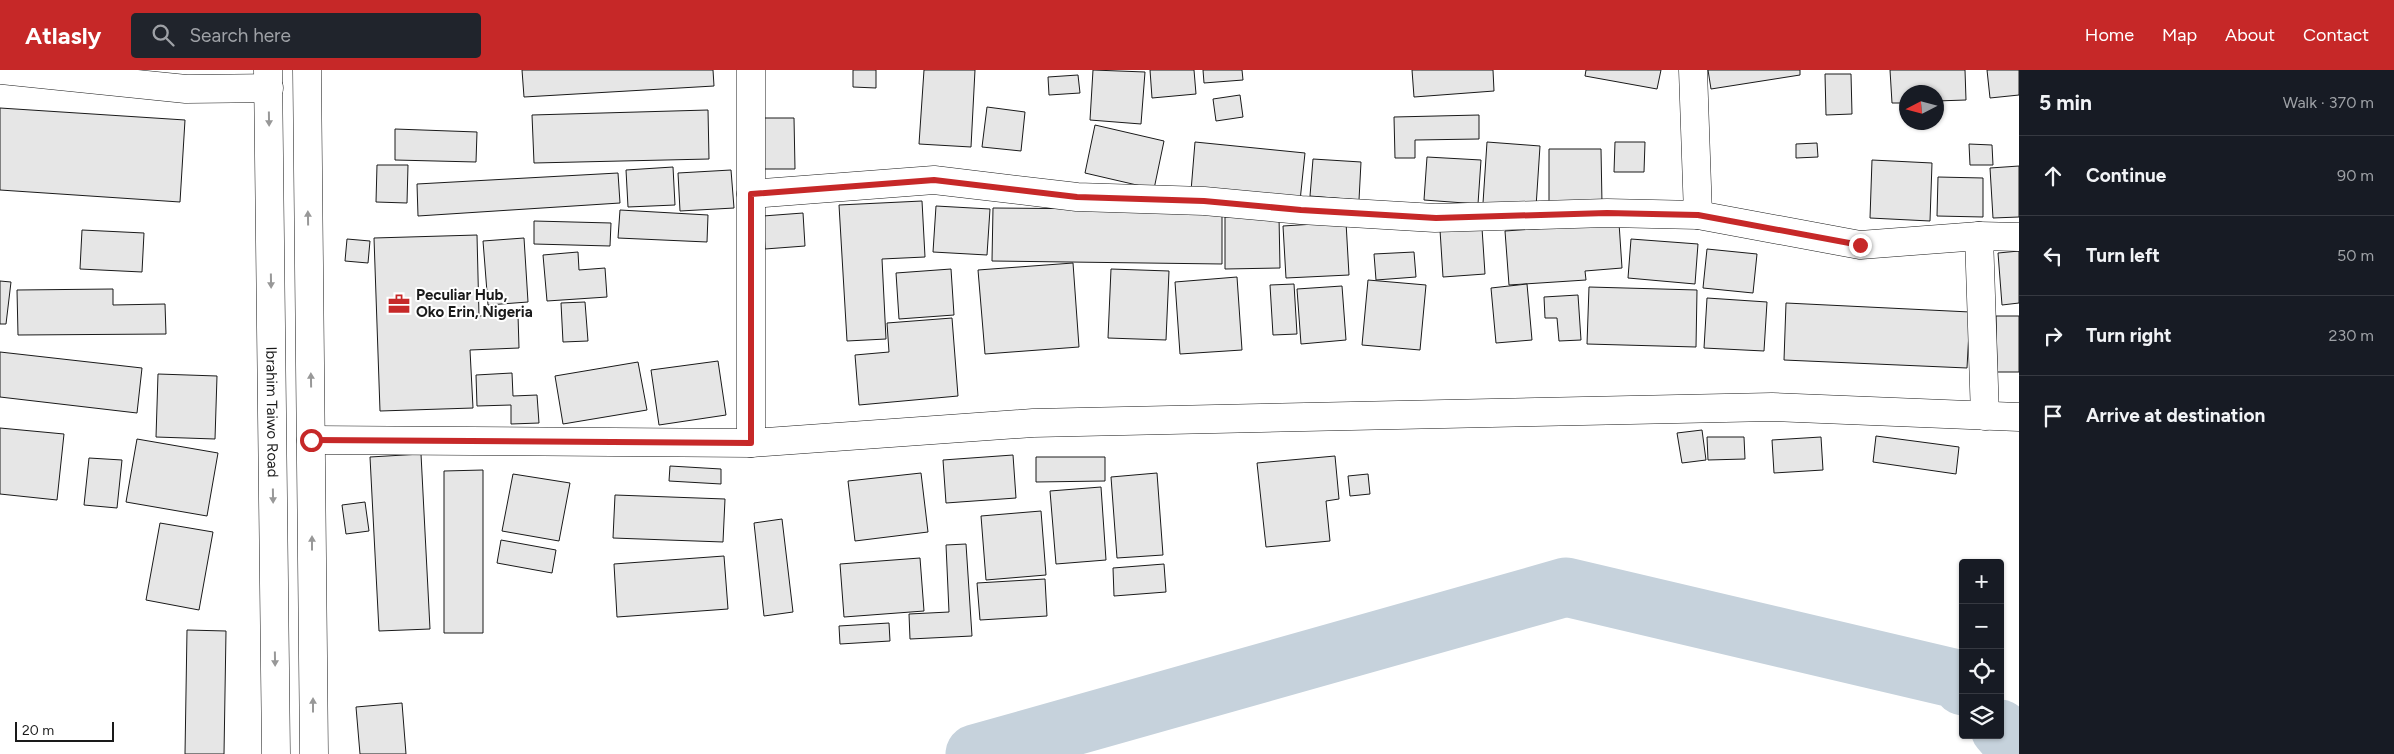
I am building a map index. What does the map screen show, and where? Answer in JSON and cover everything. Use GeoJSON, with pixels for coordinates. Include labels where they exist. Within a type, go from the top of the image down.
{"type":"FeatureCollection","features":[{"type":"Feature","properties":{"kind":"main road"},"geometry":{"type":"LineString","coordinates":[[1,70],[186,90],[268,79]]}},
{"type":"Feature","properties":{"kind":"main road"},"geometry":{"type":"LineString","coordinates":[[306,70],[314,754]]}},
{"type":"Feature","properties":{"kind":"main road"},"geometry":{"type":"LineString","coordinates":[[751,70],[751,443]]}},
{"type":"Feature","properties":{"kind":"main road"},"geometry":{"type":"LineString","coordinates":[[1693,70],[1698,215]]}},
{"type":"Feature","properties":{"kind":"main road","name":"Ibrahim Taiwo Road"},"geometry":{"type":"LineString","coordinates":[[268,79],[276,754]]}},
{"type":"Feature","properties":{"kind":"main road"},"geometry":{"type":"LineString","coordinates":[[751,194],[934,180],[1077,197],[1204,201],[1301,210],[1436,218],[1607,213],[1698,215],[1860,245],[1979,236],[2019,238]]}},
{"type":"Feature","properties":{"kind":"main road"},"geometry":{"type":"LineString","coordinates":[[1979,236],[1985,416]]}},
{"type":"Feature","properties":{"kind":"main road"},"geometry":{"type":"LineString","coordinates":[[311,440],[751,443],[1033,423],[1752,408],[2019,417]]}},
{"type":"Feature","properties":{"kind":"building"},"geometry":{"type":"Polygon","coordinates":[[[522,70],[713,70],[714,86],[524,97],[522,70]]]}},
{"type":"Feature","properties":{"kind":"building"},"geometry":{"type":"Polygon","coordinates":[[[853,70],[876,70],[876,88],[853,87],[853,70]]]}},
{"type":"Feature","properties":{"kind":"building"},"geometry":{"type":"Polygon","coordinates":[[[924,70],[975,70],[971,147],[919,144],[924,70]]]}},
{"type":"Feature","properties":{"kind":"building"},"geometry":{"type":"Polygon","coordinates":[[[1093,70],[1145,72],[1141,124],[1090,120],[1093,70]]]}},
{"type":"Feature","properties":{"kind":"building"},"geometry":{"type":"Polygon","coordinates":[[[1150,70],[1194,70],[1196,94],[1152,98],[1150,70]]]}},
{"type":"Feature","properties":{"kind":"building"},"geometry":{"type":"Polygon","coordinates":[[[1203,70],[1242,70],[1243,80],[1204,83],[1203,70]]]}},
{"type":"Feature","properties":{"kind":"building"},"geometry":{"type":"Polygon","coordinates":[[[1412,70],[1493,70],[1494,91],[1414,97],[1412,70]]]}},
{"type":"Feature","properties":{"kind":"building"},"geometry":{"type":"Polygon","coordinates":[[[1586,70],[1661,70],[1657,89],[1585,76],[1586,70]]]}},
{"type":"Feature","properties":{"kind":"building"},"geometry":{"type":"Polygon","coordinates":[[[1708,70],[1800,70],[1800,75],[1711,89],[1708,70]]]}},
{"type":"Feature","properties":{"kind":"building"},"geometry":{"type":"Polygon","coordinates":[[[1890,70],[1965,70],[1966,100],[1944,101],[1944,85],[1899,85],[1899,103],[1892,103],[1890,70]]]}},
{"type":"Feature","properties":{"kind":"building"},"geometry":{"type":"Polygon","coordinates":[[[1987,70],[2019,70],[2019,95],[1990,98],[1987,70]]]}},
{"type":"Feature","properties":{"kind":"building"},"geometry":{"type":"Polygon","coordinates":[[[1825,74],[1851,74],[1852,114],[1826,115],[1825,74]]]}},
{"type":"Feature","properties":{"kind":"building"},"geometry":{"type":"Polygon","coordinates":[[[1078,75],[1080,93],[1049,95],[1048,77],[1078,75]]]}},
{"type":"Feature","properties":{"kind":"building"},"geometry":{"type":"Polygon","coordinates":[[[1240,95],[1243,117],[1216,121],[1213,99],[1240,95]]]}},
{"type":"Feature","properties":{"kind":"building"},"geometry":{"type":"Polygon","coordinates":[[[987,107],[1025,112],[1021,151],[982,147],[987,107]]]}},
{"type":"Feature","properties":{"kind":"building"},"geometry":{"type":"Polygon","coordinates":[[[0,108],[185,120],[180,202],[0,190],[0,108]]]}},
{"type":"Feature","properties":{"kind":"building"},"geometry":{"type":"Polygon","coordinates":[[[708,110],[709,159],[534,163],[532,115],[708,110]]]}},
{"type":"Feature","properties":{"kind":"building"},"geometry":{"type":"Polygon","coordinates":[[[1479,115],[1479,139],[1415,140],[1415,158],[1395,158],[1394,117],[1479,115]]]}},
{"type":"Feature","properties":{"kind":"building"},"geometry":{"type":"Polygon","coordinates":[[[764,118],[794,118],[795,169],[764,169],[764,118]]]}},
{"type":"Feature","properties":{"kind":"building"},"geometry":{"type":"Polygon","coordinates":[[[1095,125],[1164,141],[1154,189],[1085,173],[1095,125]]]}},
{"type":"Feature","properties":{"kind":"building"},"geometry":{"type":"Polygon","coordinates":[[[395,129],[477,132],[476,162],[395,160],[395,129]]]}},
{"type":"Feature","properties":{"kind":"building"},"geometry":{"type":"Polygon","coordinates":[[[1195,142],[1305,153],[1300,201],[1191,191],[1195,142]]]}},
{"type":"Feature","properties":{"kind":"building"},"geometry":{"type":"Polygon","coordinates":[[[1487,142],[1540,146],[1536,207],[1483,203],[1487,142]]]}},
{"type":"Feature","properties":{"kind":"building"},"geometry":{"type":"Polygon","coordinates":[[[1615,142],[1645,142],[1644,172],[1614,172],[1615,142]]]}},
{"type":"Feature","properties":{"kind":"building"},"geometry":{"type":"Polygon","coordinates":[[[1817,143],[1818,157],[1796,158],[1796,144],[1817,143]]]}},
{"type":"Feature","properties":{"kind":"building"},"geometry":{"type":"Polygon","coordinates":[[[1969,144],[1992,145],[1993,165],[1970,165],[1969,144]]]}},
{"type":"Feature","properties":{"kind":"building"},"geometry":{"type":"Polygon","coordinates":[[[1549,149],[1601,149],[1602,204],[1549,205],[1549,149]]]}},
{"type":"Feature","properties":{"kind":"building"},"geometry":{"type":"Polygon","coordinates":[[[1427,157],[1481,160],[1478,204],[1424,200],[1427,157]]]}},
{"type":"Feature","properties":{"kind":"building"},"geometry":{"type":"Polygon","coordinates":[[[1313,159],[1361,162],[1359,200],[1310,196],[1313,159]]]}},
{"type":"Feature","properties":{"kind":"building"},"geometry":{"type":"Polygon","coordinates":[[[1872,160],[1932,163],[1930,221],[1870,218],[1872,160]]]}},
{"type":"Feature","properties":{"kind":"building"},"geometry":{"type":"Polygon","coordinates":[[[377,165],[408,165],[407,203],[376,202],[377,165]]]}},
{"type":"Feature","properties":{"kind":"building"},"geometry":{"type":"Polygon","coordinates":[[[2019,166],[2019,217],[1993,218],[1990,168],[2019,166]]]}},
{"type":"Feature","properties":{"kind":"building"},"geometry":{"type":"Polygon","coordinates":[[[673,167],[675,205],[628,207],[626,170],[673,167]]]}},
{"type":"Feature","properties":{"kind":"building"},"geometry":{"type":"Polygon","coordinates":[[[731,170],[734,208],[680,211],[678,173],[731,170]]]}},
{"type":"Feature","properties":{"kind":"building"},"geometry":{"type":"Polygon","coordinates":[[[618,173],[620,203],[418,216],[417,184],[618,173]]]}},
{"type":"Feature","properties":{"kind":"building"},"geometry":{"type":"Polygon","coordinates":[[[1938,177],[1983,178],[1983,217],[1937,216],[1938,177]]]}},
{"type":"Feature","properties":{"kind":"building"},"geometry":{"type":"Polygon","coordinates":[[[922,201],[925,257],[882,259],[886,339],[847,341],[839,205],[922,201]]]}},
{"type":"Feature","properties":{"kind":"building"},"geometry":{"type":"Polygon","coordinates":[[[936,206],[990,209],[987,255],[933,252],[936,206]]]}},
{"type":"Feature","properties":{"kind":"building"},"geometry":{"type":"Polygon","coordinates":[[[993,208],[1222,210],[1222,264],[992,261],[993,208]]]}},
{"type":"Feature","properties":{"kind":"building"},"geometry":{"type":"Polygon","coordinates":[[[620,210],[708,215],[707,242],[618,238],[620,210]]]}},
{"type":"Feature","properties":{"kind":"building"},"geometry":{"type":"Polygon","coordinates":[[[803,213],[805,246],[765,249],[763,216],[803,213]]]}},
{"type":"Feature","properties":{"kind":"building"},"geometry":{"type":"Polygon","coordinates":[[[1279,216],[1280,268],[1225,269],[1225,217],[1279,216]]]}},
{"type":"Feature","properties":{"kind":"building"},"geometry":{"type":"Polygon","coordinates":[[[534,221],[611,223],[610,246],[534,244],[534,221]]]}},
{"type":"Feature","properties":{"kind":"building"},"geometry":{"type":"Polygon","coordinates":[[[1346,222],[1349,275],[1286,278],[1283,226],[1346,222]]]}},
{"type":"Feature","properties":{"kind":"building"},"geometry":{"type":"Polygon","coordinates":[[[1619,223],[1622,268],[1585,271],[1586,280],[1509,285],[1505,231],[1619,223]]]}},
{"type":"Feature","properties":{"kind":"building"},"geometry":{"type":"Polygon","coordinates":[[[1482,228],[1485,274],[1443,277],[1440,230],[1482,228]]]}},
{"type":"Feature","properties":{"kind":"building"},"geometry":{"type":"Polygon","coordinates":[[[82,230],[144,233],[142,272],[80,269],[82,230]]]}},
{"type":"Feature","properties":{"kind":"building"},"geometry":{"type":"Polygon","coordinates":[[[477,235],[479,316],[518,315],[519,348],[470,350],[473,408],[380,411],[374,238],[477,235]]]}},
{"type":"Feature","properties":{"kind":"building"},"geometry":{"type":"Polygon","coordinates":[[[524,238],[528,302],[488,305],[483,241],[524,238]]]}},
{"type":"Feature","properties":{"kind":"building"},"geometry":{"type":"Polygon","coordinates":[[[347,239],[370,241],[368,263],[345,261],[347,239]]]}},
{"type":"Feature","properties":{"kind":"building"},"geometry":{"type":"Polygon","coordinates":[[[1631,239],[1698,244],[1695,284],[1628,278],[1631,239]]]}},
{"type":"Feature","properties":{"kind":"building"},"geometry":{"type":"Polygon","coordinates":[[[1707,249],[1757,254],[1753,293],[1703,288],[1707,249]]]}},
{"type":"Feature","properties":{"kind":"building"},"geometry":{"type":"Polygon","coordinates":[[[2019,251],[2019,303],[2002,305],[1998,253],[2019,251]]]}},
{"type":"Feature","properties":{"kind":"building"},"geometry":{"type":"Polygon","coordinates":[[[578,252],[579,270],[605,268],[607,297],[547,301],[543,255],[578,252]]]}},
{"type":"Feature","properties":{"kind":"building"},"geometry":{"type":"Polygon","coordinates":[[[1414,252],[1416,277],[1376,280],[1374,254],[1414,252]]]}},
{"type":"Feature","properties":{"kind":"building"},"geometry":{"type":"Polygon","coordinates":[[[1073,263],[1079,347],[985,354],[978,270],[1073,263]]]}},
{"type":"Feature","properties":{"kind":"building"},"geometry":{"type":"Polygon","coordinates":[[[951,269],[954,315],[899,319],[896,273],[951,269]]]}},
{"type":"Feature","properties":{"kind":"building"},"geometry":{"type":"Polygon","coordinates":[[[1111,269],[1169,271],[1166,340],[1108,338],[1111,269]]]}},
{"type":"Feature","properties":{"kind":"building"},"geometry":{"type":"Polygon","coordinates":[[[1237,277],[1242,350],[1180,354],[1175,282],[1237,277]]]}},
{"type":"Feature","properties":{"kind":"building"},"geometry":{"type":"Polygon","coordinates":[[[1368,280],[1426,285],[1420,350],[1362,345],[1368,280]]]}},
{"type":"Feature","properties":{"kind":"building"},"geometry":{"type":"Polygon","coordinates":[[[0,281],[11,282],[6,324],[0,324],[0,281]]]}},
{"type":"Feature","properties":{"kind":"building"},"geometry":{"type":"Polygon","coordinates":[[[1294,284],[1297,334],[1273,335],[1270,285],[1294,284]]]}},
{"type":"Feature","properties":{"kind":"building"},"geometry":{"type":"Polygon","coordinates":[[[1527,284],[1532,340],[1496,343],[1491,288],[1527,284]]]}},
{"type":"Feature","properties":{"kind":"building"},"geometry":{"type":"Polygon","coordinates":[[[1342,286],[1346,340],[1301,344],[1297,289],[1342,286]]]}},
{"type":"Feature","properties":{"kind":"building"},"geometry":{"type":"Polygon","coordinates":[[[1589,287],[1697,290],[1696,347],[1587,344],[1589,287]]]}},
{"type":"Feature","properties":{"kind":"building"},"geometry":{"type":"Polygon","coordinates":[[[113,289],[113,305],[165,304],[166,334],[18,335],[17,290],[113,289]]]}},
{"type":"Feature","properties":{"kind":"building"},"geometry":{"type":"Polygon","coordinates":[[[1578,295],[1581,340],[1559,341],[1557,318],[1545,318],[1544,297],[1578,295]]]}},
{"type":"Feature","properties":{"kind":"building"},"geometry":{"type":"Polygon","coordinates":[[[1707,298],[1767,302],[1764,351],[1704,348],[1707,298]]]}},
{"type":"Feature","properties":{"kind":"building"},"geometry":{"type":"Polygon","coordinates":[[[585,302],[588,341],[563,342],[561,303],[585,302]]]}},
{"type":"Feature","properties":{"kind":"building"},"geometry":{"type":"Polygon","coordinates":[[[1786,303],[1970,312],[1967,368],[1784,360],[1786,303]]]}},
{"type":"Feature","properties":{"kind":"building"},"geometry":{"type":"Polygon","coordinates":[[[1996,316],[2019,316],[2019,372],[1997,372],[1996,316]]]}},
{"type":"Feature","properties":{"kind":"building"},"geometry":{"type":"Polygon","coordinates":[[[952,318],[958,396],[859,405],[855,355],[889,352],[887,323],[952,318]]]}},
{"type":"Feature","properties":{"kind":"building"},"geometry":{"type":"Polygon","coordinates":[[[0,352],[142,368],[137,413],[0,397],[0,352]]]}},
{"type":"Feature","properties":{"kind":"building"},"geometry":{"type":"Polygon","coordinates":[[[718,361],[726,415],[659,425],[651,370],[718,361]]]}},
{"type":"Feature","properties":{"kind":"building"},"geometry":{"type":"Polygon","coordinates":[[[638,362],[647,410],[563,424],[555,376],[638,362]]]}},
{"type":"Feature","properties":{"kind":"building"},"geometry":{"type":"Polygon","coordinates":[[[512,373],[513,396],[537,395],[539,423],[511,424],[511,405],[477,406],[476,375],[512,373]]]}},
{"type":"Feature","properties":{"kind":"building"},"geometry":{"type":"Polygon","coordinates":[[[158,374],[217,376],[215,439],[156,437],[158,374]]]}},
{"type":"Feature","properties":{"kind":"building"},"geometry":{"type":"Polygon","coordinates":[[[0,428],[64,434],[57,500],[0,494],[0,428]]]}},
{"type":"Feature","properties":{"kind":"building"},"geometry":{"type":"Polygon","coordinates":[[[1702,430],[1706,460],[1682,463],[1677,433],[1702,430]]]}},
{"type":"Feature","properties":{"kind":"building"},"geometry":{"type":"Polygon","coordinates":[[[1876,436],[1959,447],[1956,474],[1873,462],[1876,436]]]}},
{"type":"Feature","properties":{"kind":"building"},"geometry":{"type":"Polygon","coordinates":[[[1707,437],[1744,437],[1745,459],[1708,460],[1707,437]]]}},
{"type":"Feature","properties":{"kind":"building"},"geometry":{"type":"Polygon","coordinates":[[[1821,437],[1823,470],[1774,473],[1772,440],[1821,437]]]}},
{"type":"Feature","properties":{"kind":"building"},"geometry":{"type":"Polygon","coordinates":[[[137,439],[218,453],[207,516],[126,502],[137,439]]]}},
{"type":"Feature","properties":{"kind":"building"},"geometry":{"type":"Polygon","coordinates":[[[421,454],[430,629],[379,631],[370,457],[421,454]]]}},
{"type":"Feature","properties":{"kind":"building"},"geometry":{"type":"Polygon","coordinates":[[[1013,455],[1016,498],[946,503],[943,460],[1013,455]]]}},
{"type":"Feature","properties":{"kind":"building"},"geometry":{"type":"Polygon","coordinates":[[[1335,456],[1339,499],[1326,501],[1330,541],[1266,547],[1257,463],[1335,456]]]}},
{"type":"Feature","properties":{"kind":"building"},"geometry":{"type":"Polygon","coordinates":[[[1036,457],[1105,457],[1105,481],[1036,482],[1036,457]]]}},
{"type":"Feature","properties":{"kind":"building"},"geometry":{"type":"Polygon","coordinates":[[[89,458],[122,460],[117,508],[84,505],[89,458]]]}},
{"type":"Feature","properties":{"kind":"building"},"geometry":{"type":"Polygon","coordinates":[[[670,466],[721,469],[721,484],[669,481],[670,466]]]}},
{"type":"Feature","properties":{"kind":"building"},"geometry":{"type":"Polygon","coordinates":[[[483,470],[483,633],[444,633],[444,471],[483,470]]]}},
{"type":"Feature","properties":{"kind":"building"},"geometry":{"type":"Polygon","coordinates":[[[921,473],[928,532],[855,541],[848,481],[921,473]]]}},
{"type":"Feature","properties":{"kind":"building"},"geometry":{"type":"Polygon","coordinates":[[[1157,473],[1163,555],[1117,558],[1111,477],[1157,473]]]}},
{"type":"Feature","properties":{"kind":"building"},"geometry":{"type":"Polygon","coordinates":[[[513,474],[570,483],[559,541],[502,531],[513,474]]]}},
{"type":"Feature","properties":{"kind":"building"},"geometry":{"type":"Polygon","coordinates":[[[1368,474],[1370,494],[1350,496],[1348,476],[1368,474]]]}},
{"type":"Feature","properties":{"kind":"building"},"geometry":{"type":"Polygon","coordinates":[[[1101,487],[1106,560],[1056,564],[1050,491],[1101,487]]]}},
{"type":"Feature","properties":{"kind":"building"},"geometry":{"type":"Polygon","coordinates":[[[615,495],[725,499],[723,542],[613,538],[615,495]]]}},
{"type":"Feature","properties":{"kind":"building"},"geometry":{"type":"Polygon","coordinates":[[[365,502],[369,531],[346,534],[342,505],[365,502]]]}},
{"type":"Feature","properties":{"kind":"building"},"geometry":{"type":"Polygon","coordinates":[[[1041,511],[1046,575],[986,580],[981,516],[1041,511]]]}},
{"type":"Feature","properties":{"kind":"building"},"geometry":{"type":"Polygon","coordinates":[[[782,519],[793,612],[764,616],[754,523],[782,519]]]}},
{"type":"Feature","properties":{"kind":"building"},"geometry":{"type":"Polygon","coordinates":[[[160,523],[213,532],[199,610],[146,600],[160,523]]]}},
{"type":"Feature","properties":{"kind":"building"},"geometry":{"type":"Polygon","coordinates":[[[501,540],[556,550],[552,573],[497,563],[501,540]]]}},
{"type":"Feature","properties":{"kind":"building"},"geometry":{"type":"Polygon","coordinates":[[[966,544],[972,636],[910,639],[909,614],[949,612],[946,545],[966,544]]]}},
{"type":"Feature","properties":{"kind":"building"},"geometry":{"type":"Polygon","coordinates":[[[724,556],[728,609],[617,617],[614,564],[724,556]]]}},
{"type":"Feature","properties":{"kind":"building"},"geometry":{"type":"Polygon","coordinates":[[[920,558],[924,611],[844,617],[840,564],[920,558]]]}},
{"type":"Feature","properties":{"kind":"building"},"geometry":{"type":"Polygon","coordinates":[[[1164,564],[1166,592],[1114,596],[1113,568],[1164,564]]]}},
{"type":"Feature","properties":{"kind":"building"},"geometry":{"type":"Polygon","coordinates":[[[1045,579],[1047,616],[980,620],[977,583],[1045,579]]]}},
{"type":"Feature","properties":{"kind":"building"},"geometry":{"type":"Polygon","coordinates":[[[889,623],[890,641],[840,644],[839,626],[889,623]]]}},
{"type":"Feature","properties":{"kind":"building"},"geometry":{"type":"Polygon","coordinates":[[[187,630],[226,631],[224,754],[185,754],[187,630]]]}},
{"type":"Feature","properties":{"kind":"building"},"geometry":{"type":"Polygon","coordinates":[[[402,703],[406,754],[360,754],[356,707],[402,703]]]}},
{"type":"Feature","properties":{"kind":"waterway"},"geometry":{"type":"LineString","coordinates":[[975,754],[1566,587],[1957,679],[1959,681]]}},
{"type":"Feature","properties":{"kind":"waterway"},"geometry":{"type":"LineString","coordinates":[[2004,734],[2019,751]]}},
{"type":"Feature","properties":{"kind":"place","name":"Peculiar Hub, Oko Erin, Nigeria"},"geometry":{"type":"Point","coordinates":[399,304]}},
{"type":"Feature","properties":{"kind":"route"},"geometry":{"type":"LineString","coordinates":[[311,440],[751,443],[751,194],[934,180],[1077,197],[1204,201],[1301,210],[1436,218],[1607,213],[1698,215],[1860,245]]}}]}
